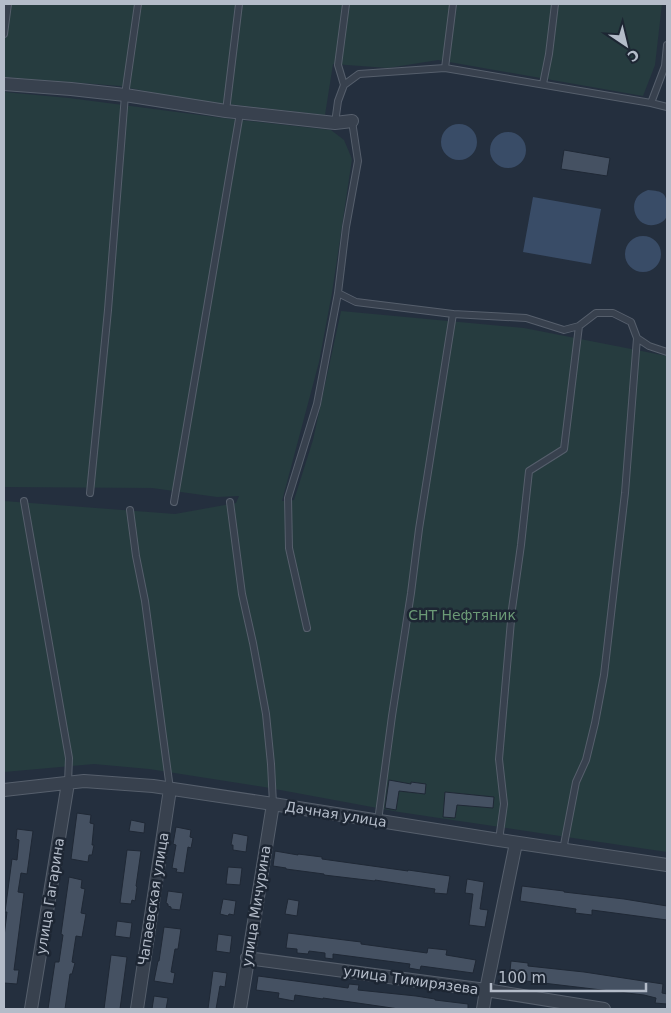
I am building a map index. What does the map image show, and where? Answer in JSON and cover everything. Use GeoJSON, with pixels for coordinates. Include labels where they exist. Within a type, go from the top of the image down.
{"type":"FeatureCollection","features":[{"type":"Feature","properties":{"kind":"street"},"geometry":{"type":"LineString","coordinates":[[4,84],[125,95],[240,113],[335,123],[352,121]]}},
{"type":"Feature","properties":{"kind":"street","name":"Дачная улица"},"geometry":{"type":"LineString","coordinates":[[4,790],[84,782],[153,786],[667,865]]}},
{"type":"Feature","properties":{"kind":"street","name":"улица Гагарина"},"geometry":{"type":"LineString","coordinates":[[31,1009],[68,783]]}},
{"type":"Feature","properties":{"kind":"street","name":"Чапаевская улица"},"geometry":{"type":"LineString","coordinates":[[137,1009],[170,788]]}},
{"type":"Feature","properties":{"kind":"street","name":"улица Мичурина"},"geometry":{"type":"LineString","coordinates":[[240,1009],[273,804]]}},
{"type":"Feature","properties":{"kind":"street"},"geometry":{"type":"LineString","coordinates":[[483,1009],[516,843]]}},
{"type":"Feature","properties":{"kind":"street","name":"улица Тимирязева"},"geometry":{"type":"LineString","coordinates":[[247,958],[486,990],[604,1009]]}},
{"type":"Feature","properties":{"kind":"lane"},"geometry":{"type":"LineString","coordinates":[[4,34],[8,4]]}},
{"type":"Feature","properties":{"kind":"lane"},"geometry":{"type":"LineString","coordinates":[[90,493],[125,95],[138,4]]}},
{"type":"Feature","properties":{"kind":"lane"},"geometry":{"type":"LineString","coordinates":[[226,111],[239,4]]}},
{"type":"Feature","properties":{"kind":"lane"},"geometry":{"type":"LineString","coordinates":[[344,85],[338,64],[346,4]]}},
{"type":"Feature","properties":{"kind":"lane"},"geometry":{"type":"LineString","coordinates":[[445,68],[453,4]]}},
{"type":"Feature","properties":{"kind":"lane"},"geometry":{"type":"LineString","coordinates":[[543,84],[555,4]]}},
{"type":"Feature","properties":{"kind":"lane"},"geometry":{"type":"LineString","coordinates":[[651,103],[665,66],[667,45]]}},
{"type":"Feature","properties":{"kind":"lane"},"geometry":{"type":"LineString","coordinates":[[335,123],[338,101],[344,85],[359,74],[445,68],[651,103],[667,108]]}},
{"type":"Feature","properties":{"kind":"lane"},"geometry":{"type":"LineString","coordinates":[[174,502],[240,113]]}},
{"type":"Feature","properties":{"kind":"lane"},"geometry":{"type":"LineString","coordinates":[[307,628],[289,548],[288,498],[316,404],[338,294],[346,227],[358,161],[352,121]]}},
{"type":"Feature","properties":{"kind":"lane"},"geometry":{"type":"LineString","coordinates":[[338,294],[356,302],[453,314],[526,318],[564,330],[579,326],[596,313],[613,313],[631,322],[637,338],[625,493],[604,675],[586,760],[576,782],[563,850]]}},
{"type":"Feature","properties":{"kind":"lane"},"geometry":{"type":"LineString","coordinates":[[378,821],[419,529],[453,314]]}},
{"type":"Feature","properties":{"kind":"lane"},"geometry":{"type":"LineString","coordinates":[[499,840],[504,804],[499,759],[512,609],[529,471],[564,449],[579,326]]}},
{"type":"Feature","properties":{"kind":"lane"},"geometry":{"type":"LineString","coordinates":[[637,338],[649,346],[667,352]]}},
{"type":"Feature","properties":{"kind":"lane"},"geometry":{"type":"LineString","coordinates":[[24,501],[69,758],[68,783]]}},
{"type":"Feature","properties":{"kind":"lane"},"geometry":{"type":"LineString","coordinates":[[230,502],[242,594],[254,643],[266,714],[273,804]]}},
{"type":"Feature","properties":{"kind":"lane"},"geometry":{"type":"LineString","coordinates":[[130,510],[136,556],[145,601],[170,788]]}},
{"type":"Feature","properties":{"kind":"green space"},"geometry":{"type":"Polygon","coordinates":[[[4,4],[662,4],[655,65],[643,96],[438,60],[388,68],[333,64],[325,115],[184,99],[120,86],[4,77],[4,4]]]}},
{"type":"Feature","properties":{"kind":"green space","name":"СНТ Нефтяник"},"geometry":{"type":"Polygon","coordinates":[[[4,92],[69,98],[331,130],[344,140],[352,159],[332,293],[319,362],[282,501],[294,500],[313,440],[341,311],[524,328],[667,356],[667,852],[399,812],[264,787],[149,769],[94,764],[4,772],[4,501],[175,514],[236,503],[239,496],[217,497],[152,488],[4,487],[4,92]]]}},
{"type":"Feature","properties":{"kind":"water"},"geometry":{"type":"Polygon","coordinates":[[[459,124],[471,130],[477,142],[471,154],[459,160],[447,154],[441,142],[447,130],[459,124]]]}},
{"type":"Feature","properties":{"kind":"water"},"geometry":{"type":"Polygon","coordinates":[[[508,132],[521,137],[526,150],[521,163],[508,168],[495,163],[490,150],[495,137],[508,132]]]}},
{"type":"Feature","properties":{"kind":"water"},"geometry":{"type":"Polygon","coordinates":[[[648,190],[661,192],[666,199],[667,216],[659,224],[647,225],[643,223],[635,212],[634,205],[636,199],[640,194],[648,190]]]}},
{"type":"Feature","properties":{"kind":"water"},"geometry":{"type":"Polygon","coordinates":[[[533,197],[601,209],[591,264],[523,252],[533,197]]]}},
{"type":"Feature","properties":{"kind":"water"},"geometry":{"type":"Polygon","coordinates":[[[643,236],[655,242],[661,254],[655,266],[643,272],[631,266],[625,254],[631,242],[643,236]]]}},
{"type":"Feature","properties":{"kind":"building"},"geometry":{"type":"Polygon","coordinates":[[[564,150],[610,158],[607,176],[561,169],[564,150]]]}},
{"type":"Feature","properties":{"kind":"building"},"geometry":{"type":"Polygon","coordinates":[[[389,780],[411,784],[411,782],[426,784],[425,794],[399,791],[396,810],[385,808],[389,780]]]}},
{"type":"Feature","properties":{"kind":"building"},"geometry":{"type":"Polygon","coordinates":[[[445,792],[494,797],[493,808],[457,805],[455,818],[443,817],[445,792]]]}},
{"type":"Feature","properties":{"kind":"building"},"geometry":{"type":"Polygon","coordinates":[[[77,813],[91,815],[90,823],[94,824],[92,845],[94,845],[88,862],[71,859],[77,813]]]}},
{"type":"Feature","properties":{"kind":"building"},"geometry":{"type":"Polygon","coordinates":[[[131,820],[145,823],[144,833],[129,831],[131,820]]]}},
{"type":"Feature","properties":{"kind":"building"},"geometry":{"type":"Polygon","coordinates":[[[176,827],[191,830],[190,837],[193,838],[191,848],[188,847],[184,873],[176,872],[177,869],[172,868],[176,845],[173,844],[176,827]]]}},
{"type":"Feature","properties":{"kind":"building"},"geometry":{"type":"Polygon","coordinates":[[[17,829],[33,831],[27,874],[21,873],[18,892],[24,893],[14,970],[19,970],[17,984],[4,983],[4,937],[7,912],[5,912],[12,859],[17,860],[19,840],[16,839],[17,829]]]}},
{"type":"Feature","properties":{"kind":"building"},"geometry":{"type":"Polygon","coordinates":[[[233,833],[248,836],[246,852],[233,850],[233,845],[231,845],[233,833]]]}},
{"type":"Feature","properties":{"kind":"building"},"geometry":{"type":"Polygon","coordinates":[[[127,850],[141,851],[135,901],[132,900],[131,904],[120,903],[127,850]]]}},
{"type":"Feature","properties":{"kind":"building"},"geometry":{"type":"Polygon","coordinates":[[[275,851],[450,876],[447,894],[434,893],[435,889],[324,875],[273,866],[275,851]]]}},
{"type":"Feature","properties":{"kind":"building"},"geometry":{"type":"Polygon","coordinates":[[[228,867],[242,868],[240,885],[226,884],[228,867]]]}},
{"type":"Feature","properties":{"kind":"building"},"geometry":{"type":"Polygon","coordinates":[[[69,877],[82,880],[81,888],[85,889],[81,913],[86,914],[82,937],[76,936],[72,962],[75,963],[72,974],[70,974],[65,1009],[48,1009],[55,962],[59,962],[69,877]]]}},
{"type":"Feature","properties":{"kind":"building"},"geometry":{"type":"Polygon","coordinates":[[[467,879],[484,882],[480,909],[488,910],[485,927],[469,925],[473,894],[465,893],[467,879]]]}},
{"type":"Feature","properties":{"kind":"building"},"geometry":{"type":"Polygon","coordinates":[[[522,886],[667,906],[667,920],[592,910],[592,915],[575,913],[576,909],[520,901],[522,886]]]}},
{"type":"Feature","properties":{"kind":"building"},"geometry":{"type":"Polygon","coordinates":[[[168,891],[183,893],[180,910],[171,909],[166,903],[168,891]]]}},
{"type":"Feature","properties":{"kind":"building"},"geometry":{"type":"Polygon","coordinates":[[[223,899],[236,901],[234,915],[220,914],[223,899]]]}},
{"type":"Feature","properties":{"kind":"building"},"geometry":{"type":"Polygon","coordinates":[[[288,899],[299,901],[297,916],[285,914],[288,899]]]}},
{"type":"Feature","properties":{"kind":"building"},"geometry":{"type":"Polygon","coordinates":[[[117,921],[132,923],[130,938],[115,936],[117,921]]]}},
{"type":"Feature","properties":{"kind":"building"},"geometry":{"type":"Polygon","coordinates":[[[164,927],[181,929],[178,949],[175,949],[171,972],[175,973],[173,984],[154,981],[164,927]]]}},
{"type":"Feature","properties":{"kind":"building"},"geometry":{"type":"Polygon","coordinates":[[[288,933],[427,953],[428,948],[447,950],[446,955],[476,960],[473,973],[421,966],[420,970],[409,968],[410,964],[333,954],[333,959],[325,958],[325,953],[309,951],[308,954],[297,953],[297,949],[286,948],[288,933]]]}},
{"type":"Feature","properties":{"kind":"building"},"geometry":{"type":"Polygon","coordinates":[[[218,934],[232,936],[230,953],[216,951],[218,934]]]}},
{"type":"Feature","properties":{"kind":"building"},"geometry":{"type":"Polygon","coordinates":[[[111,955],[127,957],[120,1009],[104,1009],[111,955]]]}},
{"type":"Feature","properties":{"kind":"building"},"geometry":{"type":"Polygon","coordinates":[[[511,961],[528,963],[528,966],[663,984],[662,993],[667,994],[667,1004],[655,1003],[656,998],[644,995],[526,981],[526,983],[509,981],[511,961]]]}},
{"type":"Feature","properties":{"kind":"building"},"geometry":{"type":"Polygon","coordinates":[[[213,971],[227,973],[225,987],[220,986],[216,1009],[208,1009],[213,971]]]}},
{"type":"Feature","properties":{"kind":"building"},"geometry":{"type":"Polygon","coordinates":[[[258,976],[348,988],[349,984],[359,985],[358,990],[468,1004],[468,1009],[399,1009],[295,995],[294,1001],[278,998],[279,993],[256,990],[258,976]]]}},
{"type":"Feature","properties":{"kind":"building"},"geometry":{"type":"Polygon","coordinates":[[[154,996],[168,998],[166,1009],[152,1009],[154,996]]]}}]}
